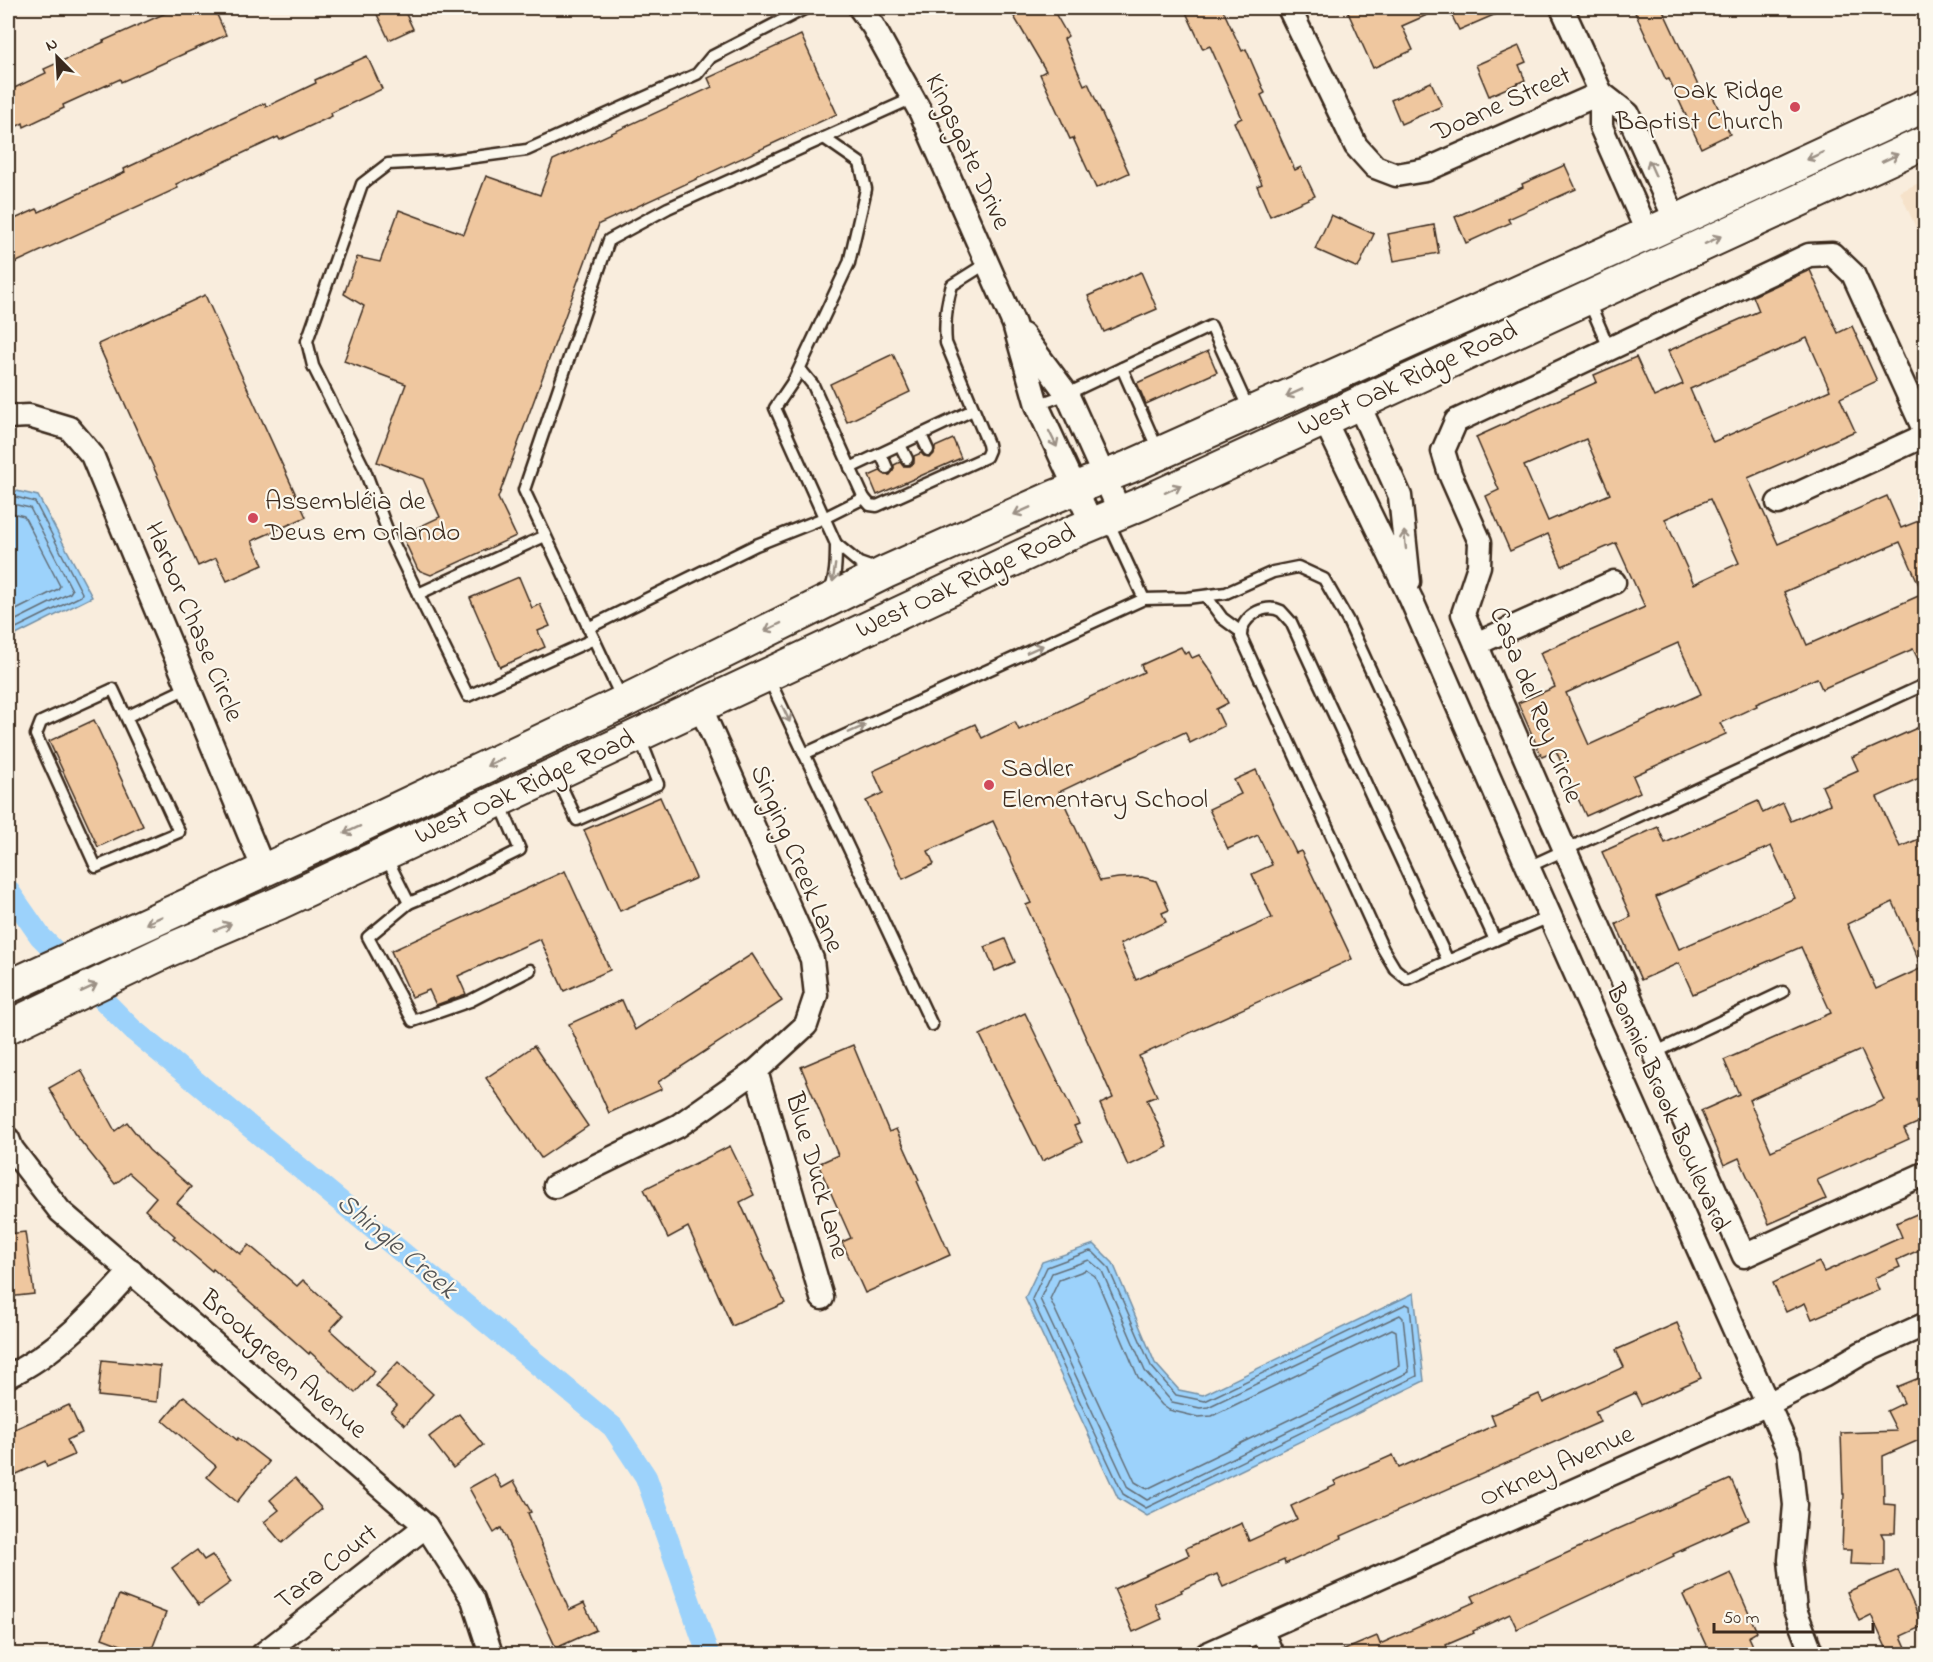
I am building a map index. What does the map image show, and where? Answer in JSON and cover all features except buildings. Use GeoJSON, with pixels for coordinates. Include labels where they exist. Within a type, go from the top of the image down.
{"type":"FeatureCollection","features":[{"type":"Feature","properties":{"kind":"street","name":"Kingsgate Drive"},"geometry":{"type":"LineString","coordinates":[[860,8],[873,26],[921,113],[1014,324],[1036,405],[1090,482]]}},
{"type":"Feature","properties":{"kind":"street","name":"Doane Street"},"geometry":{"type":"LineString","coordinates":[[1289,8],[1356,146],[1375,167],[1396,175],[1426,170],[1601,93]]}},
{"type":"Feature","properties":{"kind":"street"},"geometry":{"type":"LineString","coordinates":[[1562,8],[1601,93],[1601,127],[1662,227]]}},
{"type":"Feature","properties":{"kind":"street"},"geometry":{"type":"LineString","coordinates":[[1601,93],[1628,114],[1662,227]]}},
{"type":"Feature","properties":{"kind":"street","name":"West Oak Ridge Road"},"geometry":{"type":"LineString","coordinates":[[11,1019],[145,962],[272,886],[623,702],[886,572],[1250,413],[1926,105]]}},
{"type":"Feature","properties":{"kind":"street","name":"West Oak Ridge Road"},"geometry":{"type":"LineString","coordinates":[[8,987],[116,937],[272,886],[384,854],[767,675],[1108,523],[1358,403],[1926,142]]}},
{"type":"Feature","properties":{"kind":"street"},"geometry":{"type":"LineString","coordinates":[[1500,338],[1531,303],[1668,241],[1675,236],[1678,228],[1662,227]]}},
{"type":"Feature","properties":{"kind":"street","name":"Casa del Rey Circle"},"geometry":{"type":"LineString","coordinates":[[1926,434],[1853,274],[1832,254],[1809,255],[1456,422],[1443,451],[1450,474],[1480,542],[1479,566],[1463,614],[1744,1256],[1926,1173]]}},
{"type":"Feature","properties":{"kind":"street"},"geometry":{"type":"LineString","coordinates":[[1324,419],[1322,411],[1330,396],[1463,333],[1489,305]]}},
{"type":"Feature","properties":{"kind":"street","name":"Kingsgate Drive"},"geometry":{"type":"LineString","coordinates":[[1014,324],[1066,394],[1090,482],[1108,523]]}},
{"type":"Feature","properties":{"kind":"street","name":"Bonnie Brook Boulevard"},"geometry":{"type":"LineString","coordinates":[[1358,403],[1400,496],[1411,598]]}},
{"type":"Feature","properties":{"kind":"street","name":"Harbor Chase Circle"},"geometry":{"type":"LineString","coordinates":[[8,417],[28,416],[69,428],[93,455],[272,886]]}},
{"type":"Feature","properties":{"kind":"street","name":"Bonnie Brook Boulevard"},"geometry":{"type":"LineString","coordinates":[[1324,419],[1411,598],[1550,917],[1789,1452],[1795,1505],[1790,1560],[1795,1610],[1812,1654]]}},
{"type":"Feature","properties":{"kind":"street"},"geometry":{"type":"LineString","coordinates":[[1778,503],[1926,434]]}},
{"type":"Feature","properties":{"kind":"street"},"geometry":{"type":"LineString","coordinates":[[767,675],[777,651],[873,609],[919,557]]}},
{"type":"Feature","properties":{"kind":"street"},"geometry":{"type":"LineString","coordinates":[[1476,644],[1614,582]]}},
{"type":"Feature","properties":{"kind":"street"},"geometry":{"type":"LineString","coordinates":[[505,797],[523,767],[625,722],[623,702]]}},
{"type":"Feature","properties":{"kind":"street","name":"Singing Creek Lane"},"geometry":{"type":"LineString","coordinates":[[555,1186],[678,1126],[756,1071],[806,1025],[816,995],[812,959],[700,706]]}},
{"type":"Feature","properties":{"kind":"street"},"geometry":{"type":"LineString","coordinates":[[11,1019],[71,974],[81,953]]}},
{"type":"Feature","properties":{"kind":"street","name":"Blue Duck Lane"},"geometry":{"type":"LineString","coordinates":[[756,1071],[822,1298]]}},
{"type":"Feature","properties":{"kind":"street","name":"Brookgreen Avenue"},"geometry":{"type":"LineString","coordinates":[[8,1139],[12,1149],[60,1211],[426,1527],[473,1599],[491,1654]]}},
{"type":"Feature","properties":{"kind":"street"},"geometry":{"type":"LineString","coordinates":[[8,1376],[59,1344],[131,1271]]}},
{"type":"Feature","properties":{"kind":"street","name":"Orkney Avenue"},"geometry":{"type":"LineString","coordinates":[[1207,1654],[1768,1404],[1862,1353],[1926,1324]]}},
{"type":"Feature","properties":{"kind":"street","name":"Tara Court"},"geometry":{"type":"LineString","coordinates":[[263,1654],[426,1527]]}},
{"type":"Feature","properties":{"kind":"street"},"geometry":{"type":"LineString","coordinates":[[1261,1630],[1272,1654]]}},
{"type":"Feature","properties":{"kind":"lane"},"geometry":{"type":"LineString","coordinates":[[594,639],[468,696],[388,532],[364,468],[313,366],[307,341],[362,184],[388,164],[445,161],[527,150],[698,74],[711,57],[806,8]]}},
{"type":"Feature","properties":{"kind":"lane"},"geometry":{"type":"LineString","coordinates":[[623,702],[524,490],[609,240],[668,208],[913,98]]}},
{"type":"Feature","properties":{"kind":"lane"},"geometry":{"type":"LineString","coordinates":[[824,138],[860,163],[866,189],[849,263],[800,369],[775,408],[836,544],[836,567],[826,601]]}},
{"type":"Feature","properties":{"kind":"lane"},"geometry":{"type":"LineString","coordinates":[[800,369],[813,385],[864,498],[870,505],[876,506],[898,491],[938,473],[986,457],[989,450],[988,444],[946,343],[946,305],[952,285],[987,263]]}},
{"type":"Feature","properties":{"kind":"lane"},"geometry":{"type":"LineString","coordinates":[[1587,298],[1609,348]]}},
{"type":"Feature","properties":{"kind":"lane"},"geometry":{"type":"LineString","coordinates":[[1036,405],[1066,394],[1211,326],[1250,413]]}},
{"type":"Feature","properties":{"kind":"lane"},"geometry":{"type":"LineString","coordinates":[[1122,368],[1160,453]]}},
{"type":"Feature","properties":{"kind":"lane"},"geometry":{"type":"LineString","coordinates":[[850,468],[973,410]]}},
{"type":"Feature","properties":{"kind":"lane"},"geometry":{"type":"LineString","coordinates":[[921,435],[928,450]]}},
{"type":"Feature","properties":{"kind":"lane"},"geometry":{"type":"LineString","coordinates":[[900,445],[907,459]]}},
{"type":"Feature","properties":{"kind":"lane"},"geometry":{"type":"LineString","coordinates":[[881,454],[887,468]]}},
{"type":"Feature","properties":{"kind":"lane"},"geometry":{"type":"LineString","coordinates":[[588,628],[756,545],[824,518],[864,498]]}},
{"type":"Feature","properties":{"kind":"lane"},"geometry":{"type":"LineString","coordinates":[[1108,523],[1144,599]]}},
{"type":"Feature","properties":{"kind":"lane"},"geometry":{"type":"LineString","coordinates":[[418,594],[545,536]]}},
{"type":"Feature","properties":{"kind":"lane"},"geometry":{"type":"LineString","coordinates":[[836,544],[859,563],[886,572]]}},
{"type":"Feature","properties":{"kind":"lane"},"geometry":{"type":"LineString","coordinates":[[804,754],[1144,599],[1187,598],[1226,593],[1273,572],[1298,567],[1324,579],[1348,621],[1495,940]]}},
{"type":"Feature","properties":{"kind":"lane"},"geometry":{"type":"LineString","coordinates":[[1206,596],[1222,618],[1241,632]]}},
{"type":"Feature","properties":{"kind":"lane"},"geometry":{"type":"LineString","coordinates":[[1448,961],[1292,622],[1281,611],[1268,607],[1257,611],[1248,619],[1241,632],[1241,637],[1383,949],[1395,969],[1407,979],[1550,917]]}},
{"type":"Feature","properties":{"kind":"lane"},"geometry":{"type":"LineString","coordinates":[[767,675],[932,1025]]}},
{"type":"Feature","properties":{"kind":"lane"},"geometry":{"type":"LineString","coordinates":[[1528,867],[1926,684]]}},
{"type":"Feature","properties":{"kind":"lane"},"geometry":{"type":"LineString","coordinates":[[126,717],[189,687]]}},
{"type":"Feature","properties":{"kind":"lane"},"geometry":{"type":"LineString","coordinates":[[113,689],[126,717],[179,832],[96,867],[36,735],[41,722],[113,689]]}},
{"type":"Feature","properties":{"kind":"lane"},"geometry":{"type":"LineString","coordinates":[[556,774],[577,820],[658,784],[639,735]]}},
{"type":"Feature","properties":{"kind":"lane"},"geometry":{"type":"LineString","coordinates":[[505,797],[520,850],[409,903],[368,937],[413,1021],[470,1001],[530,970]]}},
{"type":"Feature","properties":{"kind":"lane"},"geometry":{"type":"LineString","coordinates":[[384,854],[409,903]]}},
{"type":"Feature","properties":{"kind":"lane"},"geometry":{"type":"LineString","coordinates":[[1654,1053],[1783,992]]}},
{"type":"Feature","properties":{"kind":"shaded area"},"geometry":{"type":"Polygon","coordinates":[[[1925,180],[1925,248],[1900,192],[1925,180]]]}},
{"type":"Feature","properties":{"kind":"water"},"geometry":{"type":"Polygon","coordinates":[[[8,489],[38,496],[92,597],[8,639],[8,489]]]}},
{"type":"Feature","properties":{"kind":"water"},"geometry":{"type":"Polygon","coordinates":[[[1094,1244],[1113,1263],[1155,1363],[1179,1390],[1203,1395],[1414,1293],[1424,1381],[1147,1516],[1118,1498],[1025,1298],[1042,1262],[1094,1244]]]}},
{"type":"Feature","properties":{"kind":"waterway","name":"Shingle Creek"},"geometry":{"type":"LineString","coordinates":[[8,890],[40,936],[132,1029],[613,1427],[646,1477],[708,1654]]}},
{"type":"Feature","properties":{"kind":"place","name":"Oak Ridge Baptist Church"},"geometry":{"type":"Point","coordinates":[1795,107]}},
{"type":"Feature","properties":{"kind":"place","name":"Assembléia de Deus em Orlando"},"geometry":{"type":"Point","coordinates":[253,518]}},
{"type":"Feature","properties":{"kind":"place","name":"Sadler Elementary School"},"geometry":{"type":"Point","coordinates":[989,785]}}]}
